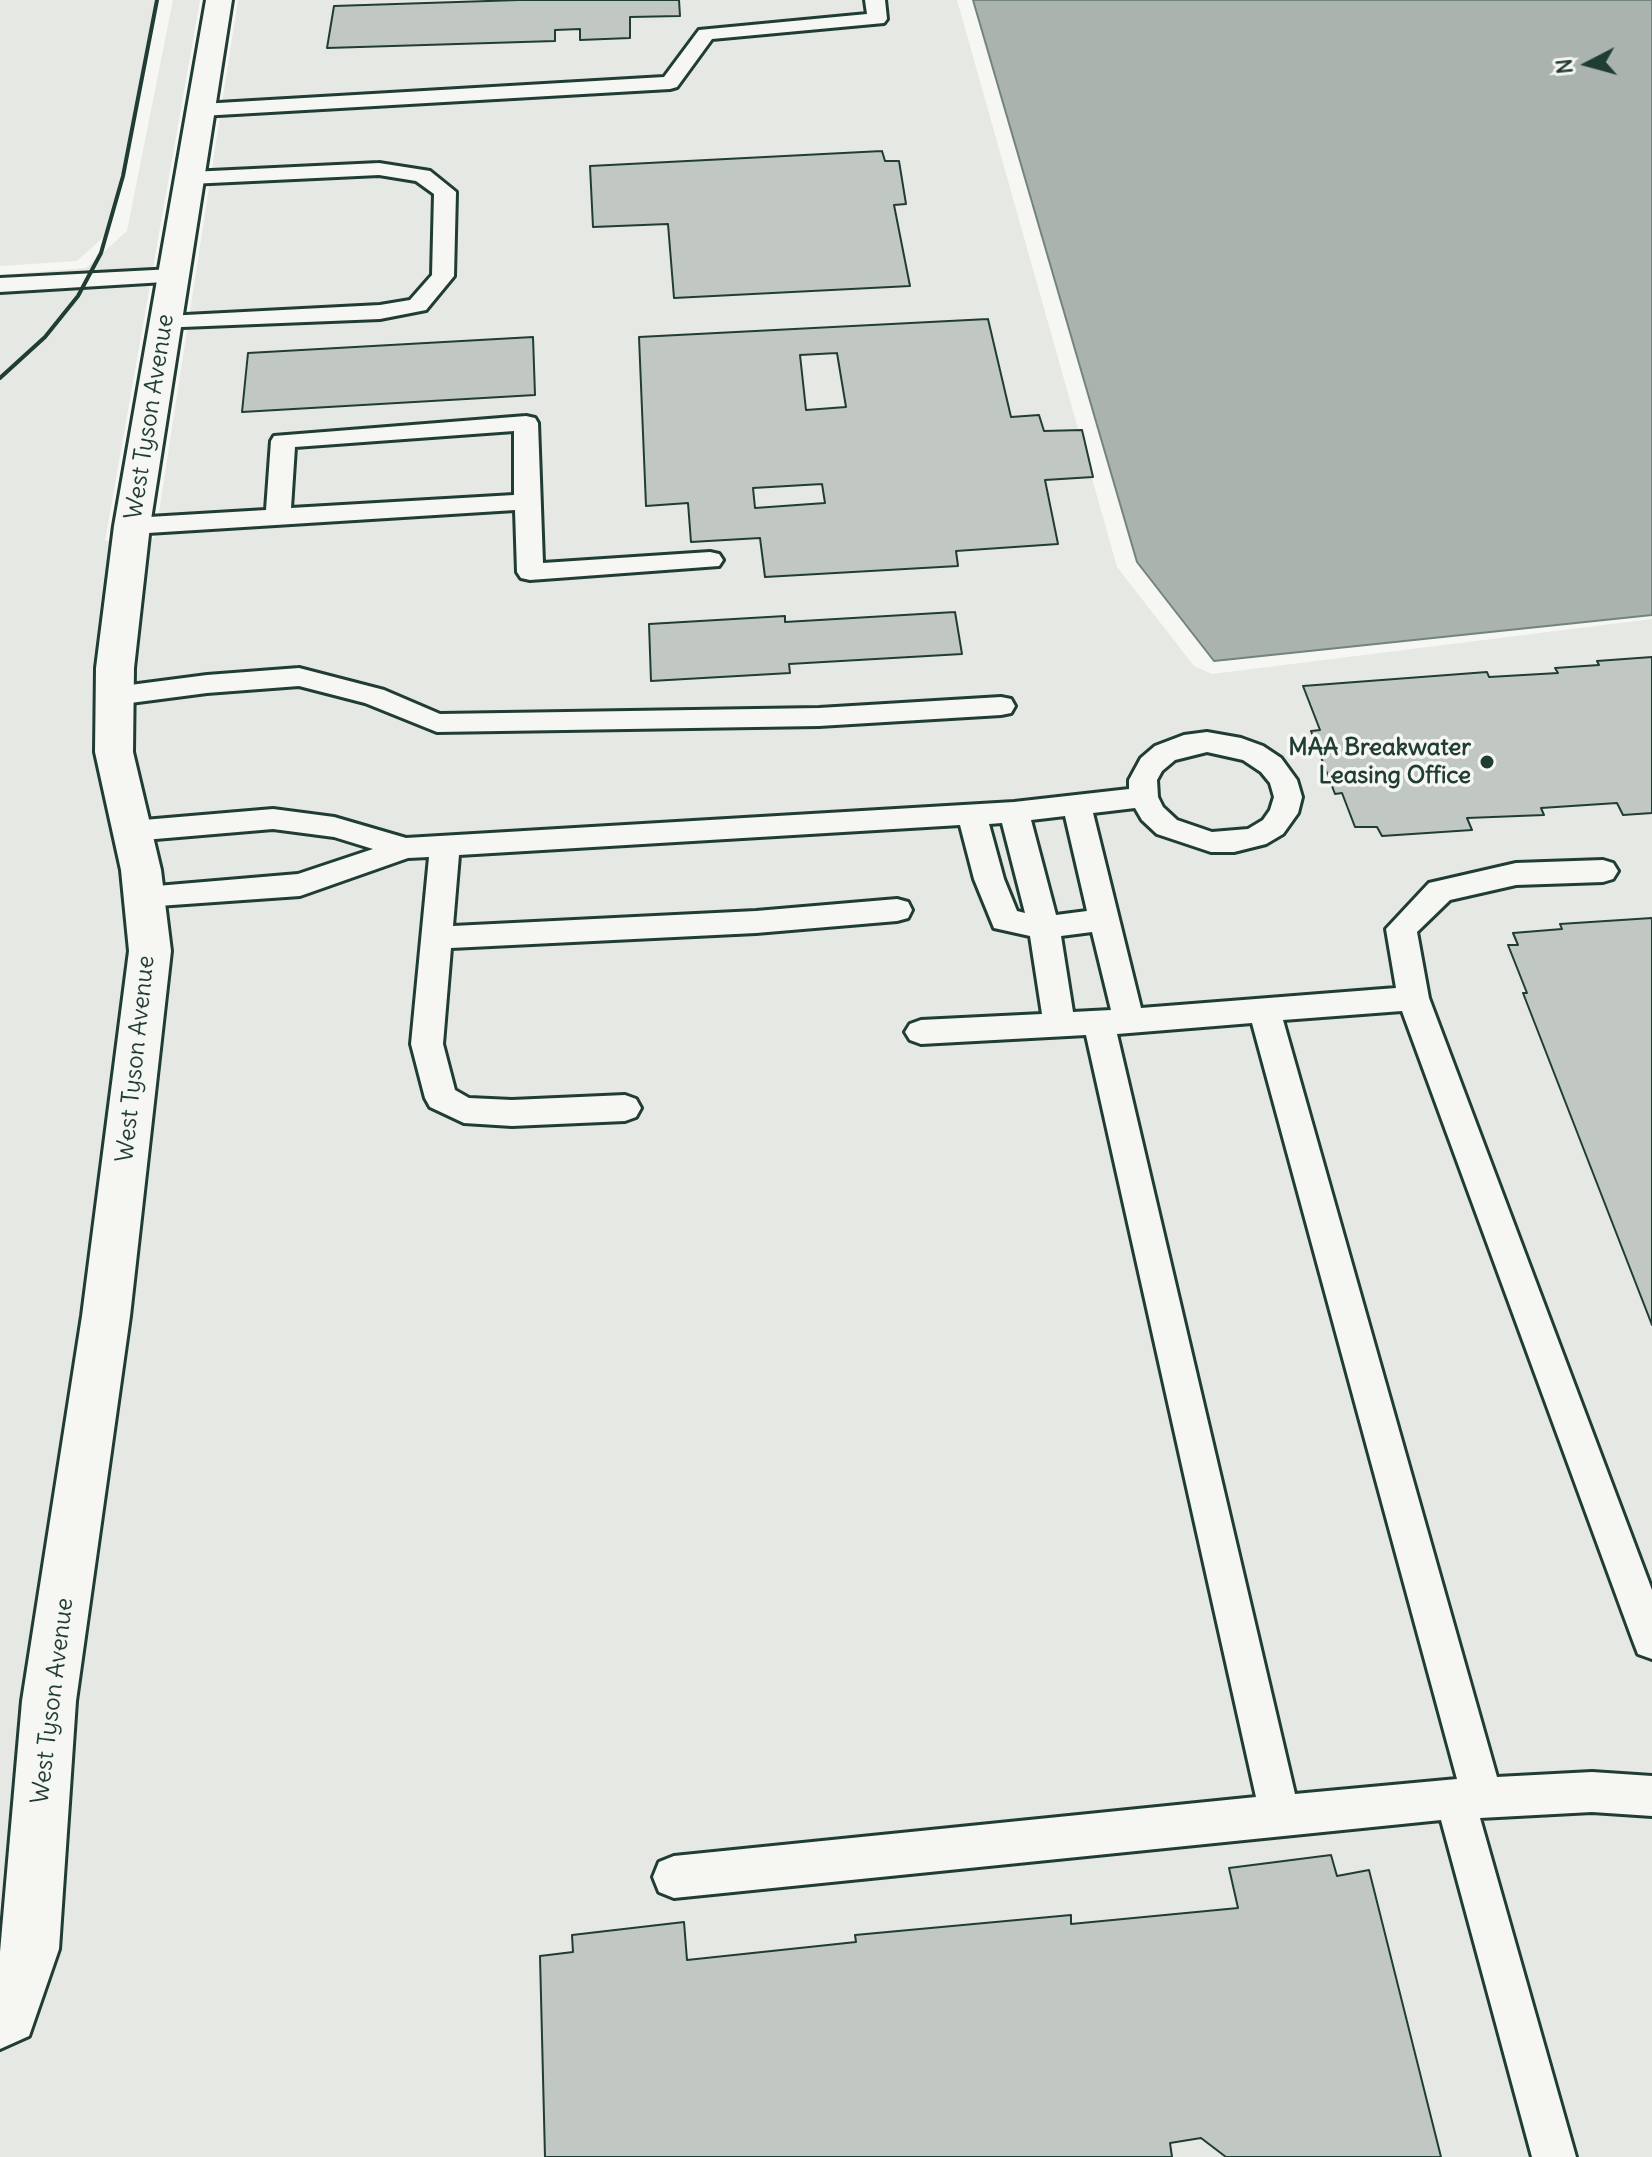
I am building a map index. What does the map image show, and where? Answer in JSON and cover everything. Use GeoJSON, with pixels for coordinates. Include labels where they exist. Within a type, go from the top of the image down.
{"type":"FeatureCollection","features":[{"type":"Feature","properties":{"kind":"street","name":"West Tyson Avenue"},"geometry":{"type":"LineString","coordinates":[[0,2019],[8,2015],[30,1949],[49,1701],[106,1316],[150,951],[144,896],[114,752],[115,668],[132,526],[219,0]]}},
{"type":"Feature","properties":{"kind":"lane"},"geometry":{"type":"LineString","coordinates":[[201,110],[670,83],[706,34],[877,19],[875,0]]}},
{"type":"Feature","properties":{"kind":"lane"},"geometry":{"type":"LineString","coordinates":[[166,323],[380,312],[418,305],[443,276],[445,192],[422,176],[379,169],[190,178]]}},
{"type":"Feature","properties":{"kind":"lane"},"geometry":{"type":"LineString","coordinates":[[0,285],[173,276]]}},
{"type":"Feature","properties":{"kind":"lane"},"geometry":{"type":"LineString","coordinates":[[278,517],[283,441],[526,423],[530,572],[710,560]]}},
{"type":"Feature","properties":{"kind":"lane"},"geometry":{"type":"LineString","coordinates":[[132,526],[527,502]]}},
{"type":"Feature","properties":{"kind":"lane"},"geometry":{"type":"LineString","coordinates":[[115,696],[207,684],[299,677],[374,696],[437,723],[819,717],[1001,706]]}},
{"type":"Feature","properties":{"kind":"lane"},"geometry":{"type":"LineString","coordinates":[[1207,742],[1231,745],[1262,759],[1283,780],[1288,797],[1284,813],[1273,827],[1256,837],[1234,842],[1211,842],[1167,827],[1152,813],[1144,797],[1143,780],[1151,765],[1165,753],[1184,745],[1207,742]]}},
{"type":"Feature","properties":{"kind":"lane"},"geometry":{"type":"LineString","coordinates":[[144,896],[300,885],[406,848],[1014,812],[1144,797]]}},
{"type":"Feature","properties":{"kind":"lane"},"geometry":{"type":"LineString","coordinates":[[1077,806],[1104,920],[1114,1021],[1280,1815]]}},
{"type":"Feature","properties":{"kind":"lane"},"geometry":{"type":"LineString","coordinates":[[1014,812],[1044,927],[1059,1024]]}},
{"type":"Feature","properties":{"kind":"lane"},"geometry":{"type":"LineString","coordinates":[[972,814],[1005,920],[1044,927],[1104,920]]}},
{"type":"Feature","properties":{"kind":"lane"},"geometry":{"type":"LineString","coordinates":[[132,831],[273,819],[334,827],[406,848]]}},
{"type":"Feature","properties":{"kind":"lane"},"geometry":{"type":"LineString","coordinates":[[445,845],[427,1044],[441,1098],[464,1110],[500,1113],[625,1108]]}},
{"type":"Feature","properties":{"kind":"lane"},"geometry":{"type":"LineString","coordinates":[[1603,871],[1516,874],[1440,891],[1401,929],[1413,998],[1649,1621]]}},
{"type":"Feature","properties":{"kind":"lane"},"geometry":{"type":"LineString","coordinates":[[436,938],[741,923],[897,910]]}},
{"type":"Feature","properties":{"kind":"lane"},"geometry":{"type":"LineString","coordinates":[[921,1032],[1413,998]]}},
{"type":"Feature","properties":{"kind":"lane"},"geometry":{"type":"LineString","coordinates":[[1264,1010],[1468,1798],[1554,2157]]}},
{"type":"Feature","properties":{"kind":"lane"},"geometry":{"type":"LineString","coordinates":[[674,1877],[1468,1798],[1592,1792],[1652,1798]]}},
{"type":"Feature","properties":{"kind":"shaded area"},"geometry":{"type":"Polygon","coordinates":[[[0,0],[157,0],[109,232],[77,261],[0,266],[0,0]]]}},
{"type":"Feature","properties":{"kind":"shaded area"},"geometry":{"type":"Polygon","coordinates":[[[173,0],[200,0],[105,541],[155,538],[238,0],[957,0],[1117,567],[1194,666],[1212,674],[1652,619],[1652,2157],[0,2157],[0,275],[86,268],[127,231],[173,0]]]}},
{"type":"Feature","properties":{"kind":"shaded area"},"geometry":{"type":"Polygon","coordinates":[[[973,0],[1652,0],[1652,615],[1214,661],[1137,562],[973,0]]]}},
{"type":"Feature","properties":{"kind":"building"},"geometry":{"type":"Polygon","coordinates":[[[519,0],[679,0],[680,16],[630,17],[630,38],[580,40],[580,29],[555,30],[555,41],[327,48],[334,6],[519,0]]]}},
{"type":"Feature","properties":{"kind":"building"},"geometry":{"type":"Polygon","coordinates":[[[882,151],[885,161],[899,161],[906,204],[894,205],[910,286],[674,298],[668,224],[593,227],[590,166],[882,151]]]}},
{"type":"Feature","properties":{"kind":"building"},"geometry":{"type":"Polygon","coordinates":[[[988,319],[1011,417],[1039,415],[1044,431],[1082,430],[1093,477],[1045,480],[1058,544],[956,551],[958,566],[765,577],[760,538],[691,542],[688,503],[646,506],[639,337],[988,319]],[[837,353],[800,355],[806,410],[846,407],[837,353]],[[822,484],[753,488],[755,508],[825,503],[822,484]]]}},
{"type":"Feature","properties":{"kind":"building"},"geometry":{"type":"Polygon","coordinates":[[[533,337],[535,395],[242,412],[248,353],[533,337]]]}},
{"type":"Feature","properties":{"kind":"building"},"geometry":{"type":"Polygon","coordinates":[[[955,612],[962,654],[789,664],[790,673],[651,681],[649,624],[785,616],[785,622],[955,612]]]}},
{"type":"Feature","properties":{"kind":"building","name":"MAA Breakwater Leasing Office"},"geometry":{"type":"Polygon","coordinates":[[[1652,657],[1652,813],[1623,815],[1617,803],[1541,808],[1544,815],[1467,818],[1472,830],[1382,836],[1377,827],[1355,827],[1342,793],[1335,794],[1311,731],[1320,730],[1303,686],[1487,672],[1489,677],[1558,673],[1555,668],[1652,657]]]}},
{"type":"Feature","properties":{"kind":"building"},"geometry":{"type":"Polygon","coordinates":[[[1652,918],[1652,1325],[1523,993],[1527,993],[1508,945],[1518,945],[1513,933],[1562,929],[1560,924],[1652,918]]]}},
{"type":"Feature","properties":{"kind":"building"},"geometry":{"type":"Polygon","coordinates":[[[1331,1855],[1337,1876],[1369,1870],[1441,2157],[1226,2157],[1201,2138],[1170,2143],[1172,2157],[545,2157],[540,1956],[573,1952],[572,1935],[684,1922],[687,1960],[856,1942],[855,1935],[1071,1915],[1071,1924],[1238,1908],[1229,1868],[1331,1855]]]}},
{"type":"Feature","properties":{"kind":"railway"},"geometry":{"type":"LineString","coordinates":[[0,378],[45,337],[78,296],[101,253],[123,176],[157,0]]}},
{"type":"Feature","properties":{"kind":"place","name":"MAA Breakwater Leasing Office"},"geometry":{"type":"Point","coordinates":[1487,762]}}]}
